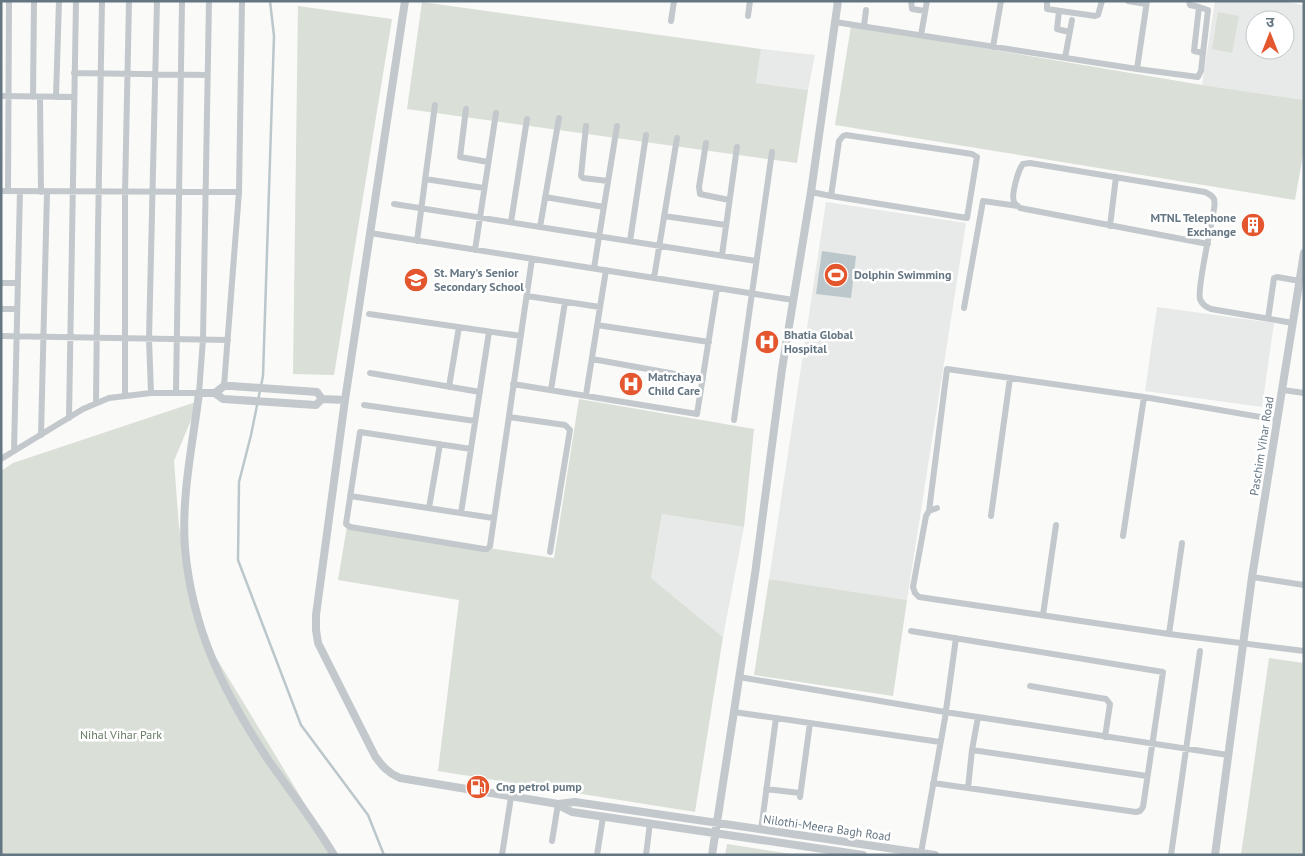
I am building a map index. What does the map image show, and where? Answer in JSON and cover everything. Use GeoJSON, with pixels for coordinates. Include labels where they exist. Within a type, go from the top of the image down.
{"type":"FeatureCollection","features":[{"type":"Feature","properties":{"kind":"street"},"geometry":{"type":"LineString","coordinates":[[9,1],[4,191],[98,193],[239,192]]}},
{"type":"Feature","properties":{"kind":"street"},"geometry":{"type":"LineString","coordinates":[[34,1],[36,97],[44,192],[41,435]]}},
{"type":"Feature","properties":{"kind":"street"},"geometry":{"type":"LineString","coordinates":[[56,97],[59,1]]}},
{"type":"Feature","properties":{"kind":"street"},"geometry":{"type":"LineString","coordinates":[[69,418],[76,1]]}},
{"type":"Feature","properties":{"kind":"street"},"geometry":{"type":"LineString","coordinates":[[96,402],[102,1]]}},
{"type":"Feature","properties":{"kind":"street"},"geometry":{"type":"LineString","coordinates":[[125,395],[125,193],[129,1]]}},
{"type":"Feature","properties":{"kind":"street"},"geometry":{"type":"LineString","coordinates":[[151,393],[149,339],[157,1]]}},
{"type":"Feature","properties":{"kind":"street"},"geometry":{"type":"LineString","coordinates":[[176,392],[182,1]]}},
{"type":"Feature","properties":{"kind":"street"},"geometry":{"type":"LineString","coordinates":[[209,1],[204,340],[185,506],[185,538],[189,576],[202,634],[213,664],[233,704],[269,761],[316,826],[334,855]]}},
{"type":"Feature","properties":{"kind":"street"},"geometry":{"type":"LineString","coordinates":[[228,386],[228,340],[239,192],[242,1]]}},
{"type":"Feature","properties":{"kind":"street"},"geometry":{"type":"LineString","coordinates":[[405,1],[345,400],[316,615],[318,643],[375,756],[384,768],[400,778],[558,804],[552,841]]}},
{"type":"Feature","properties":{"kind":"street"},"geometry":{"type":"LineString","coordinates":[[671,21],[674,1]]}},
{"type":"Feature","properties":{"kind":"street"},"geometry":{"type":"LineString","coordinates":[[748,16],[750,1]]}},
{"type":"Feature","properties":{"kind":"street"},"geometry":{"type":"LineString","coordinates":[[712,855],[715,824],[756,566],[782,369],[811,192],[838,1]]}},
{"type":"Feature","properties":{"kind":"street"},"geometry":{"type":"LineString","coordinates":[[911,1],[912,9],[925,11]]}},
{"type":"Feature","properties":{"kind":"street"},"geometry":{"type":"LineString","coordinates":[[922,35],[927,1]]}},
{"type":"Feature","properties":{"kind":"street"},"geometry":{"type":"LineString","coordinates":[[993,47],[1001,1]]}},
{"type":"Feature","properties":{"kind":"street"},"geometry":{"type":"LineString","coordinates":[[1048,1],[1048,10],[1097,16],[1102,1]]}},
{"type":"Feature","properties":{"kind":"street"},"geometry":{"type":"LineString","coordinates":[[1128,1],[1147,3],[1137,69]]}},
{"type":"Feature","properties":{"kind":"street"},"geometry":{"type":"LineString","coordinates":[[835,22],[1198,77],[1201,71],[1203,52],[1194,51],[1199,7],[1190,5],[1189,1]]}},
{"type":"Feature","properties":{"kind":"street"},"geometry":{"type":"LineString","coordinates":[[864,26],[866,10]]}},
{"type":"Feature","properties":{"kind":"street"},"geometry":{"type":"LineString","coordinates":[[1059,11],[1057,29],[1070,32]]}},
{"type":"Feature","properties":{"kind":"street"},"geometry":{"type":"LineString","coordinates":[[1065,58],[1072,20]]}},
{"type":"Feature","properties":{"kind":"street"},"geometry":{"type":"LineString","coordinates":[[74,73],[208,75]]}},
{"type":"Feature","properties":{"kind":"street"},"geometry":{"type":"LineString","coordinates":[[5,96],[74,98]]}},
{"type":"Feature","properties":{"kind":"street"},"geometry":{"type":"LineString","coordinates":[[416,241],[435,105]]}},
{"type":"Feature","properties":{"kind":"street"},"geometry":{"type":"LineString","coordinates":[[466,109],[460,157],[488,162]]}},
{"type":"Feature","properties":{"kind":"street"},"geometry":{"type":"LineString","coordinates":[[475,250],[496,113]]}},
{"type":"Feature","properties":{"kind":"street"},"geometry":{"type":"LineString","coordinates":[[540,227],[559,118]]}},
{"type":"Feature","properties":{"kind":"street"},"geometry":{"type":"LineString","coordinates":[[511,222],[527,119]]}},
{"type":"Feature","properties":{"kind":"street"},"geometry":{"type":"LineString","coordinates":[[586,126],[581,176],[583,178],[608,180]]}},
{"type":"Feature","properties":{"kind":"street"},"geometry":{"type":"LineString","coordinates":[[594,268],[617,126]]}},
{"type":"Feature","properties":{"kind":"street"},"geometry":{"type":"LineString","coordinates":[[630,241],[646,135]]}},
{"type":"Feature","properties":{"kind":"street"},"geometry":{"type":"LineString","coordinates":[[811,192],[832,196],[967,218],[977,157],[972,154],[843,136],[839,140],[832,196]]}},
{"type":"Feature","properties":{"kind":"street"},"geometry":{"type":"LineString","coordinates":[[654,278],[677,138]]}},
{"type":"Feature","properties":{"kind":"street"},"geometry":{"type":"LineString","coordinates":[[706,143],[699,187],[700,194],[730,200]]}},
{"type":"Feature","properties":{"kind":"street"},"geometry":{"type":"LineString","coordinates":[[722,256],[737,147]]}},
{"type":"Feature","properties":{"kind":"street"},"geometry":{"type":"LineString","coordinates":[[734,420],[772,152]]}},
{"type":"Feature","properties":{"kind":"street"},"geometry":{"type":"LineString","coordinates":[[1208,244],[1023,209],[1014,201],[1013,194],[1019,170],[1025,163],[1205,192],[1211,195],[1214,199],[1214,206],[1208,244],[1199,292],[1200,301],[1204,306],[1211,309],[1293,323]]}},
{"type":"Feature","properties":{"kind":"street"},"geometry":{"type":"LineString","coordinates":[[1110,226],[1116,178]]}},
{"type":"Feature","properties":{"kind":"street"},"geometry":{"type":"LineString","coordinates":[[425,179],[484,188]]}},
{"type":"Feature","properties":{"kind":"street"},"geometry":{"type":"LineString","coordinates":[[14,451],[20,191]]}},
{"type":"Feature","properties":{"kind":"street"},"geometry":{"type":"LineString","coordinates":[[545,197],[604,207]]}},
{"type":"Feature","properties":{"kind":"street"},"geometry":{"type":"LineString","coordinates":[[964,308],[983,201],[1018,206]]}},
{"type":"Feature","properties":{"kind":"street"},"geometry":{"type":"LineString","coordinates":[[394,204],[756,261]]}},
{"type":"Feature","properties":{"kind":"street"},"geometry":{"type":"LineString","coordinates":[[664,216],[726,225]]}},
{"type":"Feature","properties":{"kind":"street"},"geometry":{"type":"LineString","coordinates":[[370,233],[794,300]]}},
{"type":"Feature","properties":{"kind":"street","name":"Paschim Vihar Road"},"geometry":{"type":"LineString","coordinates":[[1215,855],[1252,577],[1304,253]]}},
{"type":"Feature","properties":{"kind":"street"},"geometry":{"type":"LineString","coordinates":[[471,449],[360,432],[346,524],[350,527],[488,549],[490,546],[532,259]]}},
{"type":"Feature","properties":{"kind":"street"},"geometry":{"type":"LineString","coordinates":[[586,395],[606,270]]}},
{"type":"Feature","properties":{"kind":"street"},"geometry":{"type":"LineString","coordinates":[[1268,319],[1274,278],[1300,281]]}},
{"type":"Feature","properties":{"kind":"street"},"geometry":{"type":"LineString","coordinates":[[1,283],[18,283]]}},
{"type":"Feature","properties":{"kind":"street"},"geometry":{"type":"LineString","coordinates":[[514,384],[697,414],[717,288]]}},
{"type":"Feature","properties":{"kind":"street"},"geometry":{"type":"LineString","coordinates":[[527,296],[600,307]]}},
{"type":"Feature","properties":{"kind":"street"},"geometry":{"type":"LineString","coordinates":[[551,390],[565,302]]}},
{"type":"Feature","properties":{"kind":"street"},"geometry":{"type":"LineString","coordinates":[[1,309],[17,309]]}},
{"type":"Feature","properties":{"kind":"street"},"geometry":{"type":"LineString","coordinates":[[369,314],[521,336]]}},
{"type":"Feature","properties":{"kind":"street"},"geometry":{"type":"LineString","coordinates":[[597,325],[708,342]]}},
{"type":"Feature","properties":{"kind":"street"},"geometry":{"type":"LineString","coordinates":[[450,387],[459,327]]}},
{"type":"Feature","properties":{"kind":"street"},"geometry":{"type":"LineString","coordinates":[[461,513],[489,332]]}},
{"type":"Feature","properties":{"kind":"street"},"geometry":{"type":"LineString","coordinates":[[1,336],[228,340]]}},
{"type":"Feature","properties":{"kind":"street"},"geometry":{"type":"LineString","coordinates":[[592,359],[703,379]]}},
{"type":"Feature","properties":{"kind":"street"},"geometry":{"type":"LineString","coordinates":[[1278,420],[1144,397],[947,370],[929,511],[926,516],[913,587],[915,593],[920,597],[1169,634],[1304,651]]}},
{"type":"Feature","properties":{"kind":"street"},"geometry":{"type":"LineString","coordinates":[[370,373],[480,392]]}},
{"type":"Feature","properties":{"kind":"street"},"geometry":{"type":"LineString","coordinates":[[991,516],[1010,378]]}},
{"type":"Feature","properties":{"kind":"street"},"geometry":{"type":"LineString","coordinates":[[1,459],[96,402],[125,395],[176,392],[215,393],[228,386],[317,392],[322,399]]}},
{"type":"Feature","properties":{"kind":"street"},"geometry":{"type":"LineString","coordinates":[[1283,390],[1304,393]]}},
{"type":"Feature","properties":{"kind":"street"},"geometry":{"type":"LineString","coordinates":[[215,393],[223,399],[316,405],[322,399],[345,400]]}},
{"type":"Feature","properties":{"kind":"street"},"geometry":{"type":"LineString","coordinates":[[1123,536],[1144,397]]}},
{"type":"Feature","properties":{"kind":"street"},"geometry":{"type":"LineString","coordinates":[[364,405],[475,421]]}},
{"type":"Feature","properties":{"kind":"street"},"geometry":{"type":"LineString","coordinates":[[508,416],[565,425],[570,430],[550,552]]}},
{"type":"Feature","properties":{"kind":"street"},"geometry":{"type":"LineString","coordinates":[[429,508],[440,444]]}},
{"type":"Feature","properties":{"kind":"street"},"geometry":{"type":"LineString","coordinates":[[350,496],[493,518]]}},
{"type":"Feature","properties":{"kind":"street"},"geometry":{"type":"LineString","coordinates":[[929,511],[937,508]]}},
{"type":"Feature","properties":{"kind":"street"},"geometry":{"type":"LineString","coordinates":[[1043,615],[1056,525]]}},
{"type":"Feature","properties":{"kind":"street"},"geometry":{"type":"LineString","coordinates":[[1169,634],[1182,543]]}},
{"type":"Feature","properties":{"kind":"street"},"geometry":{"type":"LineString","coordinates":[[1252,577],[1304,585]]}},
{"type":"Feature","properties":{"kind":"street"},"geometry":{"type":"LineString","coordinates":[[911,631],[1163,672],[1143,807],[1140,811],[1136,812],[933,783]]}},
{"type":"Feature","properties":{"kind":"street"},"geometry":{"type":"LineString","coordinates":[[921,853],[956,638]]}},
{"type":"Feature","properties":{"kind":"street"},"geometry":{"type":"LineString","coordinates":[[1171,855],[1200,651]]}},
{"type":"Feature","properties":{"kind":"street"},"geometry":{"type":"LineString","coordinates":[[739,677],[945,712],[1228,755]]}},
{"type":"Feature","properties":{"kind":"street"},"geometry":{"type":"LineString","coordinates":[[1030,686],[1106,699],[1110,704],[1105,737]]}},
{"type":"Feature","properties":{"kind":"street"},"geometry":{"type":"LineString","coordinates":[[734,712],[940,742]]}},
{"type":"Feature","properties":{"kind":"street"},"geometry":{"type":"LineString","coordinates":[[968,788],[978,717]]}},
{"type":"Feature","properties":{"kind":"street"},"geometry":{"type":"LineString","coordinates":[[761,830],[776,718]]}},
{"type":"Feature","properties":{"kind":"street"},"geometry":{"type":"LineString","coordinates":[[766,789],[800,795],[810,723]]}},
{"type":"Feature","properties":{"kind":"street"},"geometry":{"type":"LineString","coordinates":[[972,750],[1147,776]]}},
{"type":"Feature","properties":{"kind":"street"},"geometry":{"type":"LineString","coordinates":[[502,855],[511,797]]}},
{"type":"Feature","properties":{"kind":"street","name":"Nilothi-Meera Bagh Road"},"geometry":{"type":"LineString","coordinates":[[558,804],[575,802],[935,855]]}},
{"type":"Feature","properties":{"kind":"street","name":"Nilothi-Meera Bagh Road"},"geometry":{"type":"LineString","coordinates":[[558,804],[572,812],[864,855]]}},
{"type":"Feature","properties":{"kind":"street"},"geometry":{"type":"LineString","coordinates":[[597,855],[603,817]]}},
{"type":"Feature","properties":{"kind":"street"},"geometry":{"type":"LineString","coordinates":[[646,855],[650,823]]}},
{"type":"Feature","properties":{"kind":"shaded area"},"geometry":{"type":"Polygon","coordinates":[[[1215,1],[1278,1],[1304,5],[1304,100],[1202,85],[1215,1]]]}},
{"type":"Feature","properties":{"kind":"shaded area"},"geometry":{"type":"Polygon","coordinates":[[[761,49],[815,55],[808,90],[756,83],[761,49]]]}},
{"type":"Feature","properties":{"kind":"shaded area"},"geometry":{"type":"Polygon","coordinates":[[[826,202],[966,223],[907,600],[769,579],[826,202]]]}},
{"type":"Feature","properties":{"kind":"shaded area","name":"Dolphin Swimming"},"geometry":{"type":"Polygon","coordinates":[[[822,251],[856,256],[851,298],[816,294],[822,251]]]}},
{"type":"Feature","properties":{"kind":"shaded area"},"geometry":{"type":"Polygon","coordinates":[[[1157,307],[1274,323],[1262,407],[1145,391],[1157,307]]]}},
{"type":"Feature","properties":{"kind":"shaded area"},"geometry":{"type":"Polygon","coordinates":[[[662,514],[744,527],[723,637],[651,578],[662,514]]]}},
{"type":"Feature","properties":{"kind":"green space"},"geometry":{"type":"Polygon","coordinates":[[[422,2],[761,49],[756,83],[808,90],[797,163],[407,109],[422,2]]]}},
{"type":"Feature","properties":{"kind":"green space"},"geometry":{"type":"Polygon","coordinates":[[[298,6],[392,19],[334,375],[293,374],[298,6]]]}},
{"type":"Feature","properties":{"kind":"green space"},"geometry":{"type":"Polygon","coordinates":[[[1218,12],[1239,16],[1232,53],[1212,49],[1218,12]]]}},
{"type":"Feature","properties":{"kind":"green space"},"geometry":{"type":"Polygon","coordinates":[[[851,26],[1202,85],[1304,100],[1304,149],[1295,200],[835,125],[851,26]]]}},
{"type":"Feature","properties":{"kind":"green space"},"geometry":{"type":"Polygon","coordinates":[[[579,399],[754,429],[744,527],[662,514],[651,578],[723,637],[695,812],[438,771],[459,600],[338,580],[347,526],[554,558],[579,399]]]}},
{"type":"Feature","properties":{"kind":"green space","name":"Nihal Vihar Park"},"geometry":{"type":"Polygon","coordinates":[[[199,401],[174,461],[179,527],[209,646],[336,855],[1,855],[1,471],[13,463],[199,401]]]}},
{"type":"Feature","properties":{"kind":"green space"},"geometry":{"type":"Polygon","coordinates":[[[769,579],[907,600],[893,696],[754,675],[769,579]]]}},
{"type":"Feature","properties":{"kind":"green space"},"geometry":{"type":"Polygon","coordinates":[[[1269,658],[1304,663],[1304,855],[1241,855],[1269,658]]]}},
{"type":"Feature","properties":{"kind":"green space"},"geometry":{"type":"Polygon","coordinates":[[[727,844],[798,855],[725,855],[727,844]]]}},
{"type":"Feature","properties":{"kind":"waterway"},"geometry":{"type":"LineString","coordinates":[[270,1],[274,36],[263,376],[239,482],[238,560],[301,725],[368,815],[384,855]]}},
{"type":"Feature","properties":{"kind":"place","name":"MTNL Telephone Exchange"},"geometry":{"type":"Point","coordinates":[1253,225]}},
{"type":"Feature","properties":{"kind":"place","name":"Dolphin Swimming"},"geometry":{"type":"Point","coordinates":[836,275]}},
{"type":"Feature","properties":{"kind":"place","name":"St. Mary's Senior Secondary School"},"geometry":{"type":"Point","coordinates":[416,280]}},
{"type":"Feature","properties":{"kind":"place","name":"Bhatia Global Hospital"},"geometry":{"type":"Point","coordinates":[767,342]}},
{"type":"Feature","properties":{"kind":"place","name":"Matrchaya Child Care"},"geometry":{"type":"Point","coordinates":[631,384]}},
{"type":"Feature","properties":{"kind":"place","name":"Cng petrol pump"},"geometry":{"type":"Point","coordinates":[478,787]}}]}
